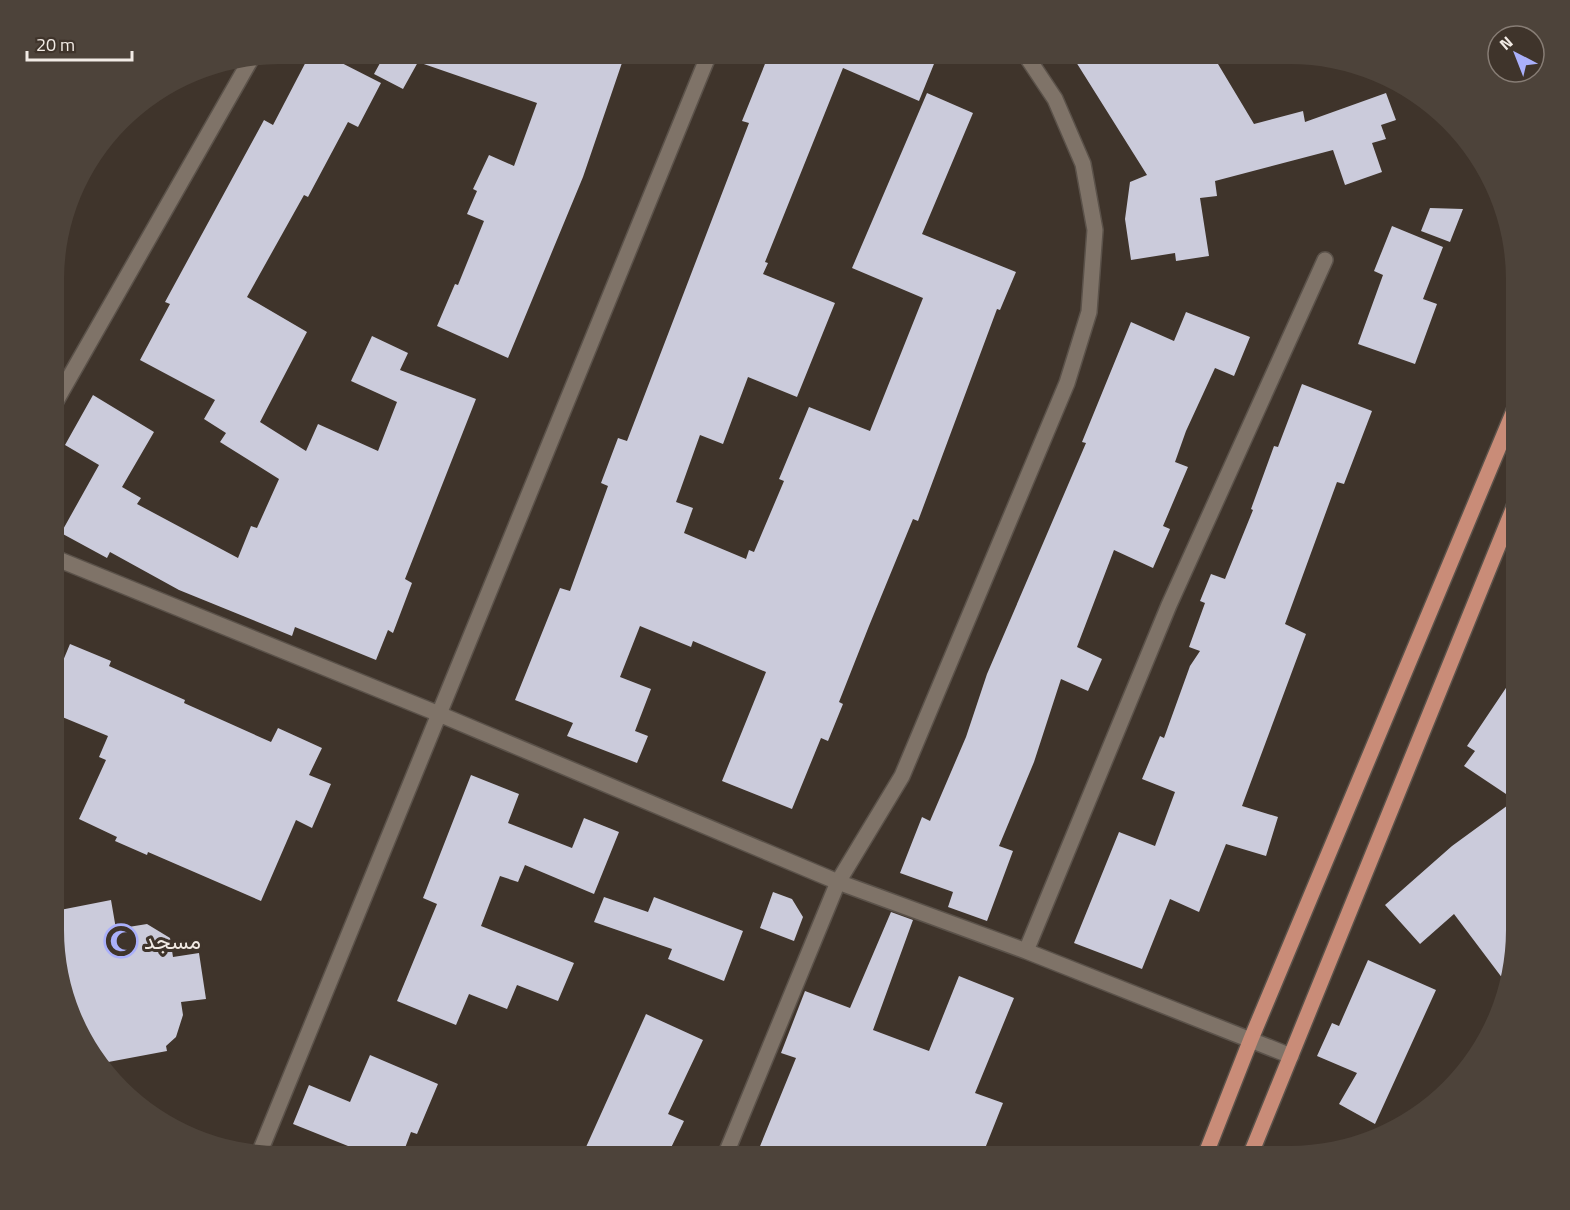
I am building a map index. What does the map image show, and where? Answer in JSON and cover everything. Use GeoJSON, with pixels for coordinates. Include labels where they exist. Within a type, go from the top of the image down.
{"type":"FeatureCollection","features":[{"type":"Feature","properties":{"kind":"main road"},"geometry":{"type":"LineString","coordinates":[[1209,1146],[1251,1039],[1506,430]]}},
{"type":"Feature","properties":{"kind":"main road"},"geometry":{"type":"LineString","coordinates":[[1254,1146],[1506,527]]}},
{"type":"Feature","properties":{"kind":"street"},"geometry":{"type":"LineString","coordinates":[[263,1145],[705,64]]}},
{"type":"Feature","properties":{"kind":"street"},"geometry":{"type":"LineString","coordinates":[[729,1146],[838,882],[902,776],[1067,383],[1089,312],[1095,230],[1083,164],[1055,99],[1031,64]]}},
{"type":"Feature","properties":{"kind":"street"},"geometry":{"type":"LineString","coordinates":[[64,387],[246,67]]}},
{"type":"Feature","properties":{"kind":"street"},"geometry":{"type":"LineString","coordinates":[[1026,951],[1169,605],[1325,260]]}},
{"type":"Feature","properties":{"kind":"street"},"geometry":{"type":"LineString","coordinates":[[64,562],[439,714],[838,882],[1026,951],[1291,1056]]}},
{"type":"Feature","properties":{"kind":"building"},"geometry":{"type":"Polygon","coordinates":[[[305,64],[344,64],[381,83],[358,127],[348,122],[308,197],[304,195],[247,297],[307,332],[260,422],[306,451],[318,424],[378,451],[397,402],[351,381],[372,336],[408,353],[400,370],[476,399],[405,579],[412,583],[393,633],[388,630],[376,660],[295,627],[292,636],[179,590],[110,552],[107,558],[64,535],[64,528],[99,465],[65,445],[93,395],[154,432],[122,487],[141,498],[137,504],[238,558],[251,526],[257,528],[279,479],[220,442],[226,433],[204,419],[215,400],[140,360],[170,304],[165,302],[264,120],[273,125],[305,64]]]}},
{"type":"Feature","properties":{"kind":"building"},"geometry":{"type":"Polygon","coordinates":[[[380,64],[417,64],[403,89],[374,74],[380,64]]]}},
{"type":"Feature","properties":{"kind":"building"},"geometry":{"type":"Polygon","coordinates":[[[424,64],[622,64],[583,177],[508,358],[437,326],[455,284],[458,285],[484,221],[467,214],[477,191],[473,189],[489,155],[514,166],[537,103],[424,64]]]}},
{"type":"Feature","properties":{"kind":"building"},"geometry":{"type":"Polygon","coordinates":[[[765,64],[934,64],[919,101],[843,68],[765,262],[768,263],[763,274],[835,303],[797,397],[748,377],[723,444],[700,435],[676,502],[693,508],[684,533],[746,559],[749,550],[754,552],[784,481],[779,479],[809,407],[870,431],[923,298],[852,268],[927,93],[973,113],[922,234],[1016,272],[1000,310],[997,309],[918,521],[913,519],[869,626],[839,702],[843,704],[828,741],[821,738],[792,809],[722,781],[766,672],[693,641],[691,647],[640,626],[620,677],[651,689],[635,731],[648,736],[637,763],[567,736],[573,723],[515,700],[560,588],[570,591],[608,486],[601,483],[618,438],[627,441],[749,123],[742,121],[765,64]]]}},
{"type":"Feature","properties":{"kind":"building"},"geometry":{"type":"Polygon","coordinates":[[[1077,64],[1218,64],[1254,124],[1303,111],[1305,122],[1386,93],[1396,120],[1381,125],[1386,139],[1372,143],[1382,172],[1345,185],[1333,150],[1215,181],[1217,196],[1200,198],[1209,256],[1176,261],[1175,253],[1131,260],[1125,219],[1130,182],[1147,175],[1077,64]]]}},
{"type":"Feature","properties":{"kind":"building"},"geometry":{"type":"Polygon","coordinates":[[[1430,208],[1463,209],[1450,242],[1421,231],[1430,208]]]}},
{"type":"Feature","properties":{"kind":"building"},"geometry":{"type":"Polygon","coordinates":[[[1392,226],[1443,247],[1423,299],[1437,304],[1415,364],[1358,344],[1383,275],[1374,271],[1392,226]]]}},
{"type":"Feature","properties":{"kind":"building"},"geometry":{"type":"Polygon","coordinates":[[[1186,312],[1250,337],[1234,376],[1215,368],[1186,431],[1175,462],[1188,467],[1163,526],[1170,529],[1153,568],[1114,550],[1077,647],[1102,659],[1088,691],[1061,679],[1034,762],[999,846],[1013,851],[987,921],[948,907],[953,892],[900,873],[922,817],[930,821],[966,737],[987,674],[1086,443],[1082,442],[1131,322],[1174,341],[1186,312]]]}},
{"type":"Feature","properties":{"kind":"building"},"geometry":{"type":"Polygon","coordinates":[[[1302,384],[1372,411],[1344,484],[1337,482],[1285,624],[1306,634],[1242,806],[1278,817],[1266,856],[1226,844],[1199,912],[1170,899],[1142,969],[1074,943],[1119,832],[1155,846],[1175,792],[1142,779],[1160,736],[1164,738],[1190,666],[1200,651],[1189,647],[1205,603],[1200,601],[1211,574],[1225,579],[1253,510],[1251,509],[1274,446],[1278,447],[1302,384]]]}},
{"type":"Feature","properties":{"kind":"building"},"geometry":{"type":"Polygon","coordinates":[[[70,644],[111,661],[109,666],[185,700],[184,703],[271,742],[278,728],[322,748],[309,775],[331,784],[312,828],[296,820],[261,901],[148,852],[147,855],[115,841],[117,837],[79,819],[106,760],[99,757],[108,736],[64,718],[64,658],[70,644]]]}},
{"type":"Feature","properties":{"kind":"building"},"geometry":{"type":"Polygon","coordinates":[[[1506,688],[1506,794],[1464,766],[1475,751],[1467,746],[1506,688]]]}},
{"type":"Feature","properties":{"kind":"building"},"geometry":{"type":"Polygon","coordinates":[[[471,775],[519,794],[508,823],[572,848],[584,818],[619,832],[594,894],[525,865],[518,882],[500,876],[481,926],[574,963],[558,1001],[517,985],[507,1009],[469,994],[456,1025],[397,1001],[437,904],[423,898],[471,775]]]}},
{"type":"Feature","properties":{"kind":"building"},"geometry":{"type":"Polygon","coordinates":[[[1506,807],[1506,929],[1500,975],[1454,914],[1420,944],[1385,905],[1452,846],[1506,807]]]}},
{"type":"Feature","properties":{"kind":"building"},"geometry":{"type":"Polygon","coordinates":[[[773,892],[792,899],[803,917],[794,941],[760,928],[773,892]]]}},
{"type":"Feature","properties":{"kind":"building"},"geometry":{"type":"Polygon","coordinates":[[[604,897],[648,912],[654,897],[743,931],[724,981],[668,959],[672,949],[594,922],[604,897]]]}},
{"type":"Feature","properties":{"kind":"building"},"geometry":{"type":"Polygon","coordinates":[[[111,900],[116,929],[147,924],[170,938],[173,957],[199,953],[206,999],[181,1002],[183,1015],[176,1037],[166,1046],[167,1051],[109,1061],[93,1037],[76,999],[66,958],[64,909],[111,900]]]}},
{"type":"Feature","properties":{"kind":"building"},"geometry":{"type":"Polygon","coordinates":[[[891,912],[913,920],[873,1030],[929,1051],[959,976],[1014,998],[975,1093],[1003,1103],[986,1146],[760,1146],[796,1058],[781,1053],[805,991],[850,1008],[891,912]]]}},
{"type":"Feature","properties":{"kind":"building"},"geometry":{"type":"Polygon","coordinates":[[[1368,960],[1436,990],[1375,1124],[1339,1104],[1357,1073],[1317,1056],[1332,1023],[1339,1026],[1368,960]]]}},
{"type":"Feature","properties":{"kind":"building"},"geometry":{"type":"Polygon","coordinates":[[[646,1014],[703,1040],[668,1114],[684,1121],[672,1146],[587,1146],[646,1014]]]}},
{"type":"Feature","properties":{"kind":"building"},"geometry":{"type":"Polygon","coordinates":[[[370,1055],[438,1084],[417,1134],[411,1132],[406,1146],[348,1146],[293,1124],[309,1085],[350,1102],[370,1055]]]}},
{"type":"Feature","properties":{"kind":"place","name":"مسجد"},"geometry":{"type":"Point","coordinates":[121,941]}}]}
